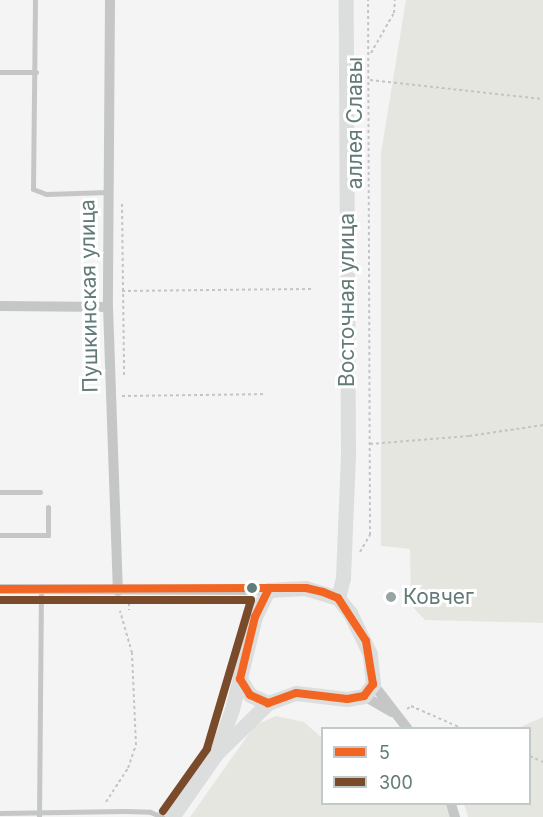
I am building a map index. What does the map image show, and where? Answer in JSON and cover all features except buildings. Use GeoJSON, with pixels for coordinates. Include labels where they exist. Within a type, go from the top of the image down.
{"type":"FeatureCollection","features":[{"type":"Feature","properties":{"kind":"street","name":"Пушкинская улица"},"geometry":{"type":"LineString","coordinates":[[110,0],[108,307],[118,591]]}},
{"type":"Feature","properties":{"kind":"street","name":"Восточная улица"},"geometry":{"type":"LineString","coordinates":[[338,598],[343,578],[348,453],[346,0]]}},
{"type":"Feature","properties":{"kind":"street"},"geometry":{"type":"LineString","coordinates":[[0,306],[108,307]]}},
{"type":"Feature","properties":{"kind":"street"},"geometry":{"type":"LineString","coordinates":[[0,589],[118,591],[306,588],[338,598],[366,641],[368,690],[398,715],[406,727]]}},
{"type":"Feature","properties":{"kind":"street"},"geometry":{"type":"LineString","coordinates":[[216,754],[240,679],[255,617],[268,590]]}},
{"type":"Feature","properties":{"kind":"street"},"geometry":{"type":"LineString","coordinates":[[240,679],[250,695],[268,703]]}},
{"type":"Feature","properties":{"kind":"street"},"geometry":{"type":"LineString","coordinates":[[172,817],[216,754],[268,703],[296,693],[347,699],[368,690]]}},
{"type":"Feature","properties":{"kind":"lane"},"geometry":{"type":"LineString","coordinates":[[35,0],[33,189],[46,194],[108,192]]}},
{"type":"Feature","properties":{"kind":"lane"},"geometry":{"type":"LineString","coordinates":[[0,72],[36,72]]}},
{"type":"Feature","properties":{"kind":"lane"},"geometry":{"type":"LineString","coordinates":[[0,492],[40,492]]}},
{"type":"Feature","properties":{"kind":"lane"},"geometry":{"type":"LineString","coordinates":[[0,535],[48,535],[48,507]]}},
{"type":"Feature","properties":{"kind":"lane"},"geometry":{"type":"LineString","coordinates":[[39,815],[41,590]]}},
{"type":"Feature","properties":{"kind":"lane"},"geometry":{"type":"LineString","coordinates":[[0,813],[39,815],[150,812],[163,817]]}},
{"type":"Feature","properties":{"kind":"path","name":"аллея Славы"},"geometry":{"type":"LineString","coordinates":[[368,0],[370,535]]}},
{"type":"Feature","properties":{"kind":"path"},"geometry":{"type":"LineString","coordinates":[[370,56],[394,13],[395,0]]}},
{"type":"Feature","properties":{"kind":"path"},"geometry":{"type":"LineString","coordinates":[[370,80],[543,99]]}},
{"type":"Feature","properties":{"kind":"path"},"geometry":{"type":"LineString","coordinates":[[122,291],[313,289]]}},
{"type":"Feature","properties":{"kind":"path"},"geometry":{"type":"LineString","coordinates":[[110,396],[265,394]]}},
{"type":"Feature","properties":{"kind":"path"},"geometry":{"type":"LineString","coordinates":[[370,444],[469,436],[543,425]]}},
{"type":"Feature","properties":{"kind":"path"},"geometry":{"type":"LineString","coordinates":[[100,812],[128,768],[136,745],[132,653],[120,610]]}},
{"type":"Feature","properties":{"kind":"path"},"geometry":{"type":"LineString","coordinates":[[398,715],[411,706],[457,727]]}},
{"type":"Feature","properties":{"kind":"shaded area"},"geometry":{"type":"Polygon","coordinates":[[[406,0],[543,0],[543,623],[425,620],[411,605],[410,549],[381,546],[381,153],[406,0]]]}},
{"type":"Feature","properties":{"kind":"shaded area"},"geometry":{"type":"Polygon","coordinates":[[[276,716],[304,722],[321,737],[321,805],[445,805],[450,817],[190,817],[255,725],[276,716]]]}},
{"type":"Feature","properties":{"kind":"shaded area"},"geometry":{"type":"Polygon","coordinates":[[[543,717],[543,817],[468,817],[464,805],[531,805],[531,727],[520,727],[543,717]]]}},
{"type":"Feature","properties":{"kind":"transit line","name":"5"},"geometry":{"type":"LineString","coordinates":[[0,589],[306,588],[323,592],[338,598],[366,641],[373,684],[364,696],[347,699],[296,693],[268,703],[250,695],[240,679],[255,617],[268,590]]}},
{"type":"Feature","properties":{"kind":"transit line","name":"300"},"geometry":{"type":"LineString","coordinates":[[0,600],[251,600],[207,749],[163,811]]}},
{"type":"Feature","properties":{"kind":"place","name":"Ковчег"},"geometry":{"type":"Point","coordinates":[391,597]}}]}
